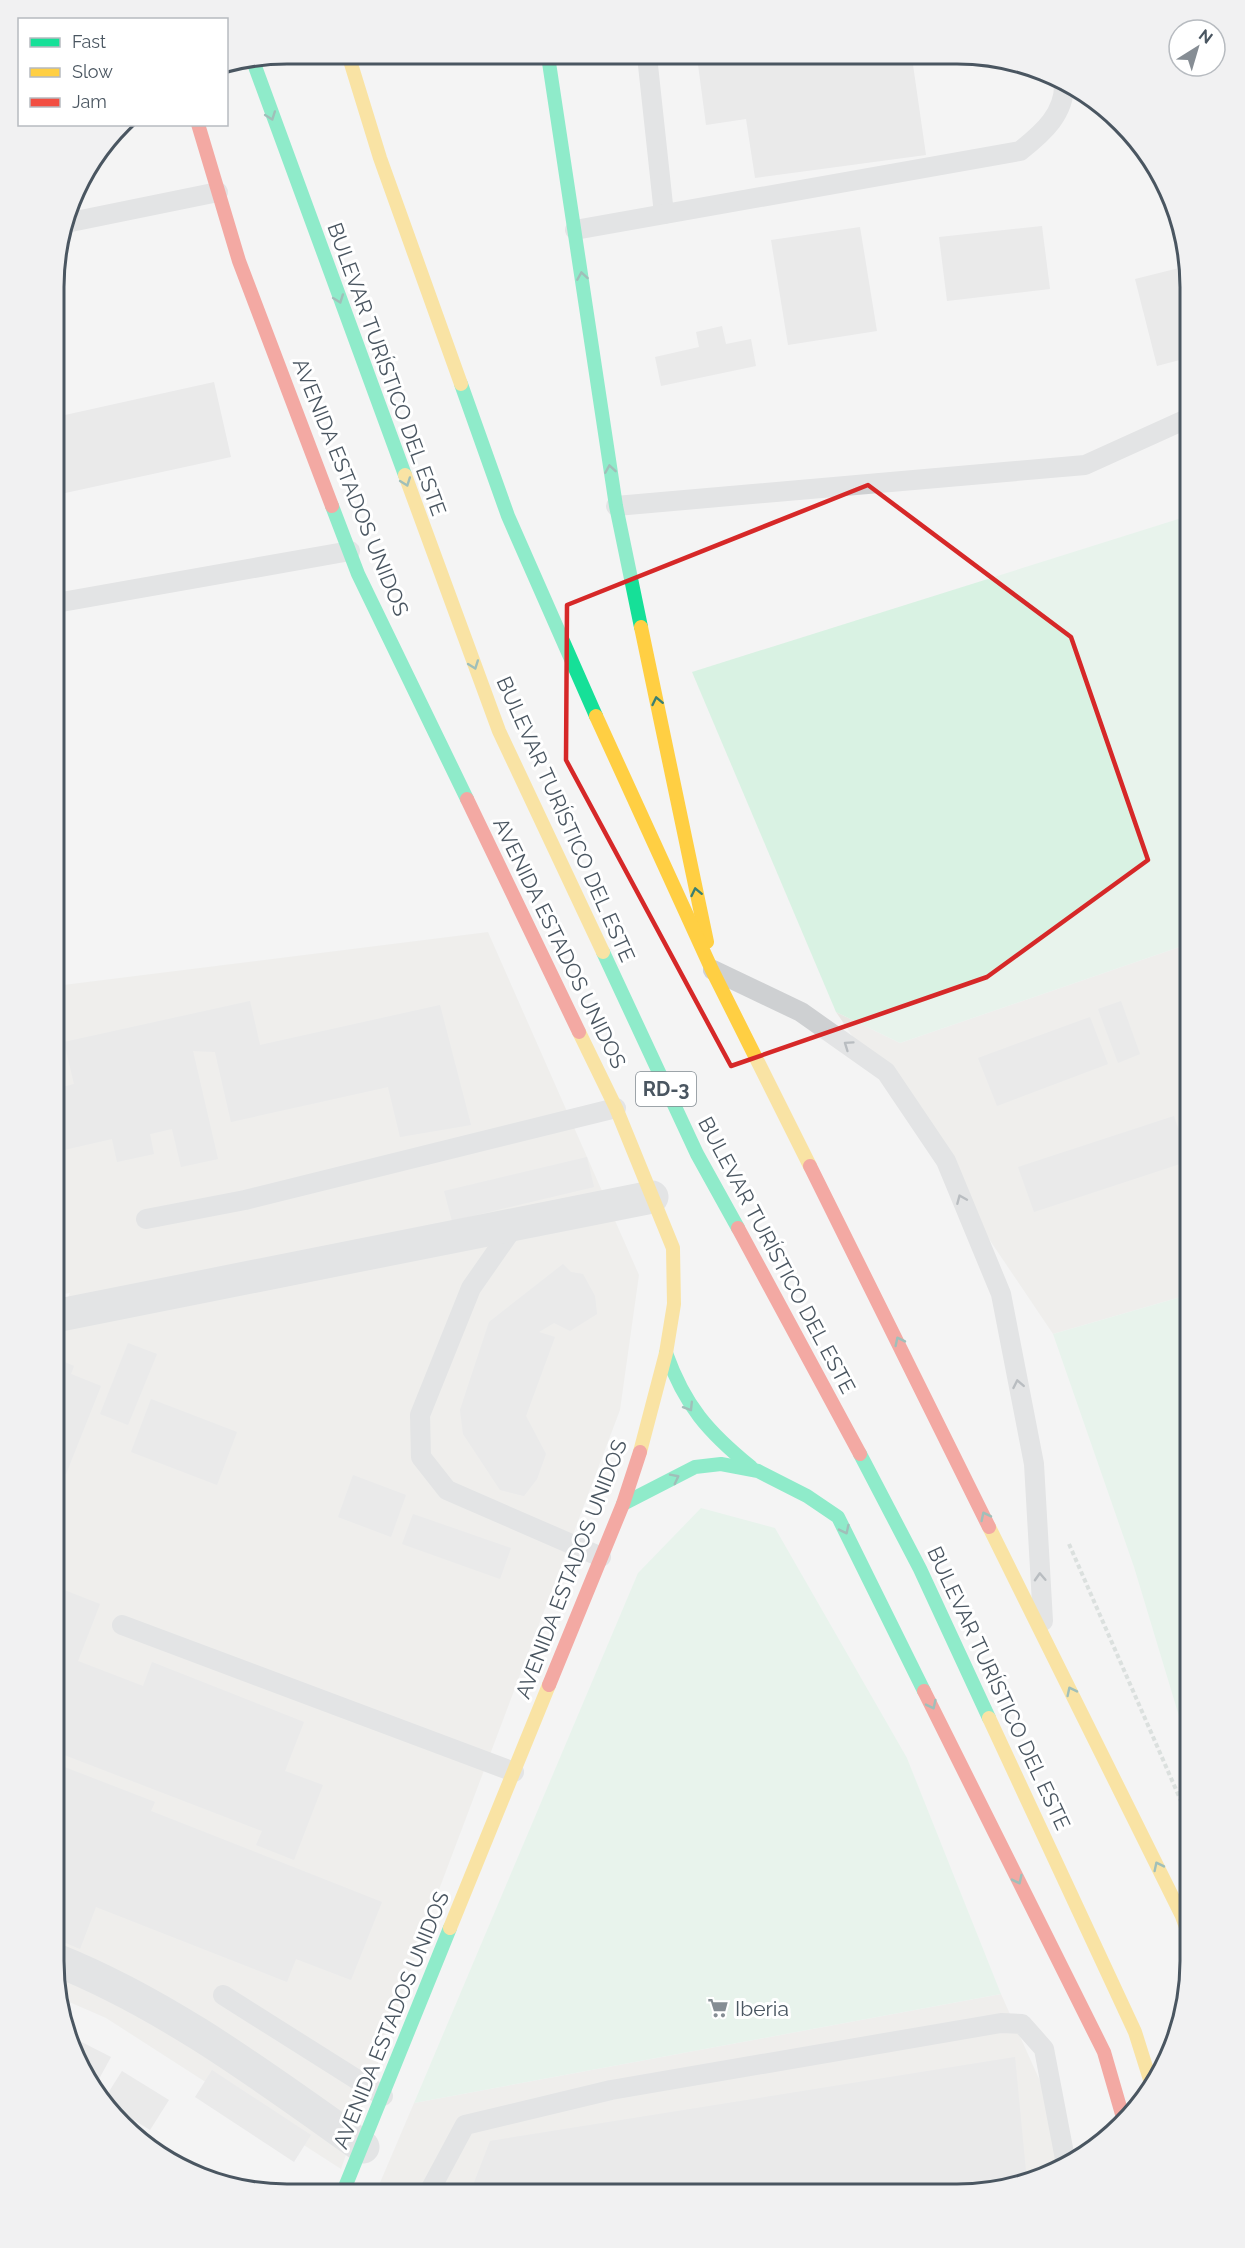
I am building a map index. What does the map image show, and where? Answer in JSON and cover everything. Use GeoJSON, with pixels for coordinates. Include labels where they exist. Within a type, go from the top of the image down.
{"type":"FeatureCollection","features":[{"type":"Feature","properties":{"kind":"main road"},"geometry":{"type":"LineString","coordinates":[[351,64],[380,158],[507,516],[712,970],[1180,1912]]}},
{"type":"Feature","properties":{"kind":"main road"},"geometry":{"type":"LineString","coordinates":[[549,64],[616,506],[712,970]]}},
{"type":"Feature","properties":{"kind":"main road","name":"BULEVAR TURÍSTICO DEL ESTE"},"geometry":{"type":"LineString","coordinates":[[254,67],[499,731],[697,1154],[806,1351],[920,1569],[1096,1945],[1135,2032],[1149,2075]]}},
{"type":"Feature","properties":{"kind":"main road","name":"AVENIDA ESTADOS UNIDOS"},"geometry":{"type":"LineString","coordinates":[[199,126],[240,261],[369,596],[616,1108],[673,1248],[674,1304],[666,1353],[647,1429],[623,1504],[347,2184]]}},
{"type":"Feature","properties":{"kind":"main road"},"geometry":{"type":"LineString","coordinates":[[666,1353],[677,1388],[695,1416],[750,1467],[794,1486],[838,1516],[1104,2052],[1121,2111]]}},
{"type":"Feature","properties":{"kind":"main road"},"geometry":{"type":"LineString","coordinates":[[623,1504],[701,1465],[750,1467]]}},
{"type":"Feature","properties":{"kind":"street"},"geometry":{"type":"LineString","coordinates":[[64,1314],[517,1222],[652,1197]]}},
{"type":"Feature","properties":{"kind":"street"},"geometry":{"type":"LineString","coordinates":[[64,1964],[151,2005],[214,2041],[363,2147]]}},
{"type":"Feature","properties":{"kind":"lane"},"geometry":{"type":"LineString","coordinates":[[648,64],[664,214]]}},
{"type":"Feature","properties":{"kind":"lane"},"geometry":{"type":"LineString","coordinates":[[574,230],[1020,151],[1049,128],[1065,92]]}},
{"type":"Feature","properties":{"kind":"lane"},"geometry":{"type":"LineString","coordinates":[[74,221],[218,192]]}},
{"type":"Feature","properties":{"kind":"lane"},"geometry":{"type":"LineString","coordinates":[[616,506],[1085,465],[1180,422]]}},
{"type":"Feature","properties":{"kind":"lane"},"geometry":{"type":"LineString","coordinates":[[64,602],[350,551]]}},
{"type":"Feature","properties":{"kind":"lane"},"geometry":{"type":"LineString","coordinates":[[712,970],[801,1012],[886,1072],[946,1161],[1001,1294],[1034,1464],[1044,1636]]}},
{"type":"Feature","properties":{"kind":"lane"},"geometry":{"type":"LineString","coordinates":[[146,1220],[244,1200],[616,1108]]}},
{"type":"Feature","properties":{"kind":"lane"},"geometry":{"type":"LineString","coordinates":[[517,1222],[471,1288],[420,1415],[421,1457],[447,1490],[601,1557]]}},
{"type":"Feature","properties":{"kind":"lane"},"geometry":{"type":"LineString","coordinates":[[123,1625],[514,1772]]}},
{"type":"Feature","properties":{"kind":"lane"},"geometry":{"type":"LineString","coordinates":[[223,1995],[383,2096]]}},
{"type":"Feature","properties":{"kind":"lane"},"geometry":{"type":"LineString","coordinates":[[433,2184],[465,2125],[610,2090],[1001,2023],[1022,2024],[1044,2049],[1064,2156]]}},
{"type":"Feature","properties":{"kind":"path"},"geometry":{"type":"LineString","coordinates":[[1067,1540],[1180,1799]]}},
{"type":"Feature","properties":{"kind":"highlighted area"},"geometry":{"type":"Polygon","coordinates":[[[868,485],[1071,637],[1148,860],[987,977],[731,1066],[566,760],[567,605],[868,485]]]}},
{"type":"Feature","properties":{"kind":"shaded area"},"geometry":{"type":"Polygon","coordinates":[[[488,932],[639,1275],[620,1410],[440,1887],[341,2169],[106,2018],[69,2002],[64,1960],[64,1307],[70,1293],[64,1294],[64,985],[488,932]]]}},
{"type":"Feature","properties":{"kind":"shaded area"},"geometry":{"type":"Polygon","coordinates":[[[1180,947],[1180,1297],[1053,1334],[836,1012],[900,1043],[1180,947]]]}},
{"type":"Feature","properties":{"kind":"shaded area"},"geometry":{"type":"Polygon","coordinates":[[[1001,1994],[1072,2152],[1043,2167],[1015,2176],[986,2182],[957,2184],[379,2184],[414,2103],[1001,1994]]]}},
{"type":"Feature","properties":{"kind":"green space"},"geometry":{"type":"Polygon","coordinates":[[[1180,518],[1180,947],[900,1043],[836,1012],[692,672],[1180,518]]]}},
{"type":"Feature","properties":{"kind":"green space"},"geometry":{"type":"Polygon","coordinates":[[[1180,1297],[1180,1720],[1134,1567],[1053,1334],[1180,1297]]]}},
{"type":"Feature","properties":{"kind":"green space"},"geometry":{"type":"Polygon","coordinates":[[[701,1508],[775,1528],[907,1758],[1001,1994],[414,2103],[638,1573],[701,1508]]]}},
{"type":"Feature","properties":{"kind":"building"},"geometry":{"type":"Polygon","coordinates":[[[698,64],[913,64],[926,155],[755,178],[746,119],[706,125],[698,64]]]}},
{"type":"Feature","properties":{"kind":"building"},"geometry":{"type":"Polygon","coordinates":[[[1042,226],[1050,289],[947,301],[939,237],[1042,226]]]}},
{"type":"Feature","properties":{"kind":"building"},"geometry":{"type":"Polygon","coordinates":[[[860,227],[877,331],[788,345],[771,240],[860,227]]]}},
{"type":"Feature","properties":{"kind":"building"},"geometry":{"type":"Polygon","coordinates":[[[1180,268],[1180,360],[1157,366],[1135,279],[1180,268]]]}},
{"type":"Feature","properties":{"kind":"building"},"geometry":{"type":"Polygon","coordinates":[[[722,326],[726,344],[751,339],[756,366],[661,386],[655,357],[699,347],[696,332],[722,326]]]}},
{"type":"Feature","properties":{"kind":"building"},"geometry":{"type":"Polygon","coordinates":[[[214,382],[231,457],[64,493],[64,415],[214,382]]]}},
{"type":"Feature","properties":{"kind":"building"},"geometry":{"type":"Polygon","coordinates":[[[250,1001],[260,1045],[440,1005],[471,1125],[400,1137],[388,1087],[231,1122],[215,1052],[193,1051],[218,1159],[181,1167],[172,1129],[150,1134],[154,1154],[117,1162],[112,1139],[64,1150],[64,1087],[74,1084],[64,1042],[250,1001]]]}},
{"type":"Feature","properties":{"kind":"building"},"geometry":{"type":"Polygon","coordinates":[[[1121,1001],[1140,1054],[1118,1063],[1098,1009],[1121,1001]]]}},
{"type":"Feature","properties":{"kind":"building"},"geometry":{"type":"Polygon","coordinates":[[[1090,1017],[1108,1064],[997,1106],[978,1058],[1090,1017]]]}},
{"type":"Feature","properties":{"kind":"building"},"geometry":{"type":"Polygon","coordinates":[[[1174,1116],[1180,1134],[1180,1164],[1034,1212],[1018,1167],[1174,1116]]]}},
{"type":"Feature","properties":{"kind":"building"},"geometry":{"type":"Polygon","coordinates":[[[587,1157],[594,1187],[452,1221],[444,1191],[587,1157]]]}},
{"type":"Feature","properties":{"kind":"building"},"geometry":{"type":"Polygon","coordinates":[[[563,1264],[571,1272],[583,1274],[595,1296],[597,1314],[570,1331],[554,1323],[539,1332],[555,1337],[526,1416],[546,1454],[537,1479],[524,1496],[500,1490],[463,1434],[460,1410],[489,1322],[563,1264]]]}},
{"type":"Feature","properties":{"kind":"building"},"geometry":{"type":"Polygon","coordinates":[[[128,1343],[157,1354],[128,1425],[100,1414],[128,1343]]]}},
{"type":"Feature","properties":{"kind":"building"},"geometry":{"type":"Polygon","coordinates":[[[64,1362],[74,1366],[71,1374],[101,1386],[66,1474],[64,1473],[64,1362]]]}},
{"type":"Feature","properties":{"kind":"building"},"geometry":{"type":"Polygon","coordinates":[[[151,1399],[237,1432],[217,1485],[131,1452],[151,1399]]]}},
{"type":"Feature","properties":{"kind":"building"},"geometry":{"type":"Polygon","coordinates":[[[353,1475],[406,1495],[391,1537],[338,1517],[353,1475]]]}},
{"type":"Feature","properties":{"kind":"building"},"geometry":{"type":"Polygon","coordinates":[[[413,1514],[511,1548],[500,1579],[402,1544],[413,1514]]]}},
{"type":"Feature","properties":{"kind":"building"},"geometry":{"type":"Polygon","coordinates":[[[64,1590],[100,1604],[78,1661],[143,1686],[152,1662],[304,1722],[285,1771],[323,1785],[294,1860],[256,1845],[262,1831],[64,1755],[64,1590]]]}},
{"type":"Feature","properties":{"kind":"building"},"geometry":{"type":"Polygon","coordinates":[[[64,1767],[155,1802],[151,1811],[382,1902],[351,1980],[296,1959],[287,1982],[96,1907],[80,1949],[64,1942],[64,1767]]]}},
{"type":"Feature","properties":{"kind":"building"},"geometry":{"type":"Polygon","coordinates":[[[79,2041],[111,2057],[99,2079],[79,2041]]]}},
{"type":"Feature","properties":{"kind":"building"},"geometry":{"type":"Polygon","coordinates":[[[1015,2057],[1026,2173],[986,2182],[957,2184],[473,2184],[490,2141],[1015,2057]]]}},
{"type":"Feature","properties":{"kind":"building"},"geometry":{"type":"Polygon","coordinates":[[[212,2070],[311,2135],[294,2162],[195,2097],[212,2070]]]}},
{"type":"Feature","properties":{"kind":"building"},"geometry":{"type":"Polygon","coordinates":[[[122,2071],[169,2100],[150,2130],[129,2117],[108,2093],[122,2071]]]}},
{"type":"Feature","properties":{"kind":"traffic: fast"},"geometry":{"type":"LineString","coordinates":[[549,64],[616,506],[641,627]]}},
{"type":"Feature","properties":{"kind":"traffic: fast"},"geometry":{"type":"LineString","coordinates":[[255,67],[405,475]]}},
{"type":"Feature","properties":{"kind":"traffic: fast"},"geometry":{"type":"LineString","coordinates":[[461,384],[508,516],[596,716]]}},
{"type":"Feature","properties":{"kind":"traffic: fast"},"geometry":{"type":"LineString","coordinates":[[332,506],[358,574],[467,799]]}},
{"type":"Feature","properties":{"kind":"traffic: fast"},"geometry":{"type":"LineString","coordinates":[[603,952],[697,1154],[738,1228]]}},
{"type":"Feature","properties":{"kind":"traffic: fast"},"geometry":{"type":"LineString","coordinates":[[666,1353],[681,1388],[700,1417],[722,1442],[751,1467]]}},
{"type":"Feature","properties":{"kind":"traffic: fast"},"geometry":{"type":"LineString","coordinates":[[860,1454],[920,1569],[989,1718]]}},
{"type":"Feature","properties":{"kind":"traffic: fast"},"geometry":{"type":"LineString","coordinates":[[623,1504],[695,1467],[721,1464],[758,1471],[807,1496],[838,1517],[924,1691]]}},
{"type":"Feature","properties":{"kind":"traffic: fast"},"geometry":{"type":"LineString","coordinates":[[346,2184],[450,1928]]}},
{"type":"Feature","properties":{"kind":"traffic: slow"},"geometry":{"type":"LineString","coordinates":[[351,64],[380,158],[461,384]]}},
{"type":"Feature","properties":{"kind":"traffic: slow"},"geometry":{"type":"LineString","coordinates":[[405,475],[499,731],[603,952]]}},
{"type":"Feature","properties":{"kind":"traffic: slow"},"geometry":{"type":"LineString","coordinates":[[641,627],[707,942]]}},
{"type":"Feature","properties":{"kind":"traffic: slow"},"geometry":{"type":"LineString","coordinates":[[596,716],[712,970],[810,1166]]}},
{"type":"Feature","properties":{"kind":"traffic: slow"},"geometry":{"type":"LineString","coordinates":[[579,1032],[616,1108],[673,1248],[674,1304],[666,1353],[640,1452]]}},
{"type":"Feature","properties":{"kind":"traffic: slow"},"geometry":{"type":"LineString","coordinates":[[989,1527],[1180,1912]]}},
{"type":"Feature","properties":{"kind":"traffic: slow"},"geometry":{"type":"LineString","coordinates":[[450,1928],[549,1685]]}},
{"type":"Feature","properties":{"kind":"traffic: slow"},"geometry":{"type":"LineString","coordinates":[[989,1718],[1135,2032],[1149,2075]]}},
{"type":"Feature","properties":{"kind":"traffic: jam"},"geometry":{"type":"LineString","coordinates":[[199,126],[239,261],[332,506]]}},
{"type":"Feature","properties":{"kind":"traffic: jam"},"geometry":{"type":"LineString","coordinates":[[467,799],[579,1032]]}},
{"type":"Feature","properties":{"kind":"traffic: jam"},"geometry":{"type":"LineString","coordinates":[[810,1166],[989,1527]]}},
{"type":"Feature","properties":{"kind":"traffic: jam"},"geometry":{"type":"LineString","coordinates":[[738,1228],[860,1454]]}},
{"type":"Feature","properties":{"kind":"traffic: jam"},"geometry":{"type":"LineString","coordinates":[[549,1685],[623,1504],[640,1452]]}},
{"type":"Feature","properties":{"kind":"traffic: jam"},"geometry":{"type":"LineString","coordinates":[[924,1691],[1104,2052],[1121,2111]]}},
{"type":"Feature","properties":{"kind":"place","name":"Iberia"},"geometry":{"type":"Point","coordinates":[718,2008]}}]}
